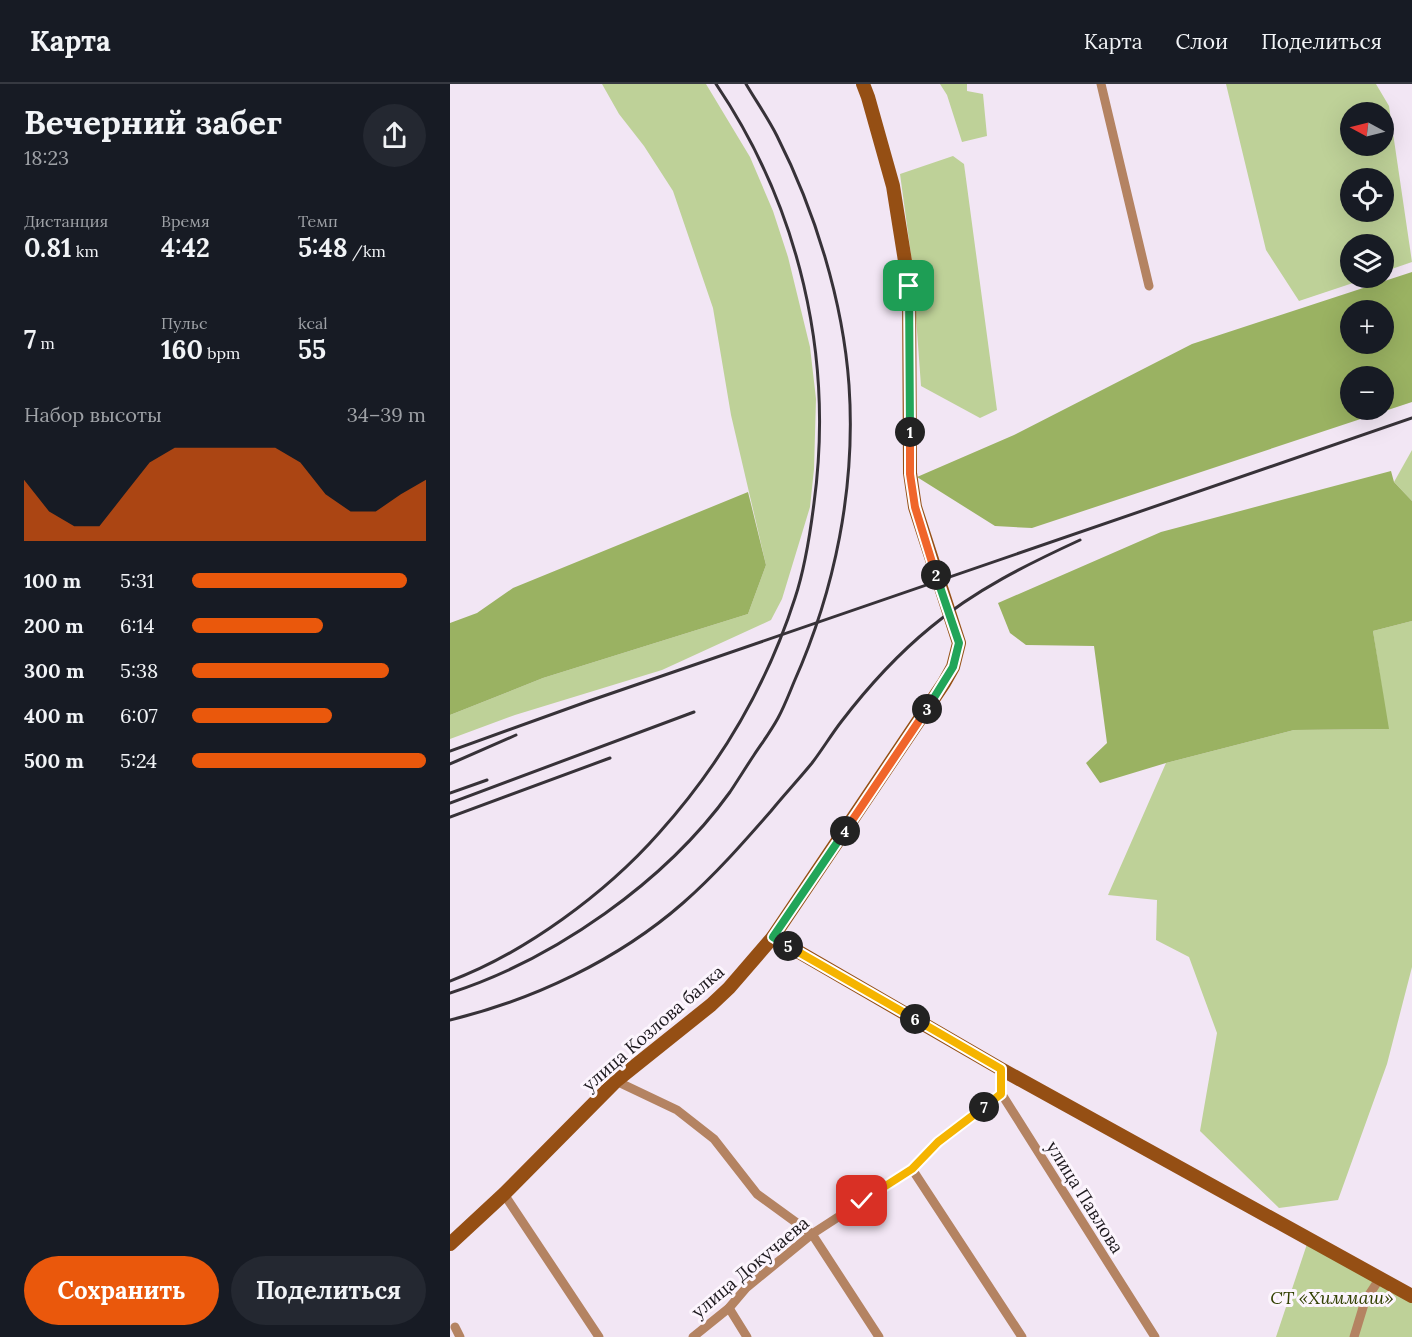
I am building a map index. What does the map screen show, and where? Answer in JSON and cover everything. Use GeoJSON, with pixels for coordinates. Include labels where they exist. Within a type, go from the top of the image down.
{"type":"FeatureCollection","features":[{"type":"Feature","properties":{"kind":"main road","name":"улица Козлова балка"},"geometry":{"type":"LineString","coordinates":[[450,1244],[504,1194],[616,1081],[717,999],[773,937],[945,683],[953,667],[959,643],[915,507],[910,474],[909,286],[892,186],[868,97],[862,84]]}},
{"type":"Feature","properties":{"kind":"main road"},"geometry":{"type":"LineString","coordinates":[[773,937],[1001,1069],[1412,1296]]}},
{"type":"Feature","properties":{"kind":"street"},"geometry":{"type":"LineString","coordinates":[[1101,84],[1149,286]]}},
{"type":"Feature","properties":{"kind":"street"},"geometry":{"type":"LineString","coordinates":[[1001,1069],[1001,1094]]}},
{"type":"Feature","properties":{"kind":"street"},"geometry":{"type":"LineString","coordinates":[[616,1081],[677,1110],[714,1139],[757,1194],[812,1234],[879,1337]]}},
{"type":"Feature","properties":{"kind":"street","name":"улица Докучаева"},"geometry":{"type":"LineString","coordinates":[[693,1337],[729,1308],[746,1288],[812,1234],[912,1169],[938,1142],[1001,1094]]}},
{"type":"Feature","properties":{"kind":"street","name":"улица Павлова"},"geometry":{"type":"LineString","coordinates":[[1001,1094],[1155,1337]]}},
{"type":"Feature","properties":{"kind":"street"},"geometry":{"type":"LineString","coordinates":[[912,1169],[1022,1337]]}},
{"type":"Feature","properties":{"kind":"street"},"geometry":{"type":"LineString","coordinates":[[504,1194],[599,1337]]}},
{"type":"Feature","properties":{"kind":"street"},"geometry":{"type":"LineString","coordinates":[[1354,1337],[1365,1301],[1380,1278]]}},
{"type":"Feature","properties":{"kind":"street"},"geometry":{"type":"LineString","coordinates":[[729,1308],[747,1337]]}},
{"type":"Feature","properties":{"kind":"street"},"geometry":{"type":"LineString","coordinates":[[455,1327],[460,1337]]}},
{"type":"Feature","properties":{"kind":"green space"},"geometry":{"type":"Polygon","coordinates":[[[602,84],[706,84],[750,157],[773,211],[788,257],[810,347],[816,399],[814,469],[810,507],[782,599],[771,620],[662,670],[515,715],[450,739],[450,715],[543,678],[748,614],[766,565],[731,415],[713,308],[673,191],[644,146],[619,114],[602,84]]]}},
{"type":"Feature","properties":{"kind":"green space"},"geometry":{"type":"Polygon","coordinates":[[[940,84],[967,84],[967,91],[983,94],[987,136],[962,142],[947,95],[940,84]]]}},
{"type":"Feature","properties":{"kind":"green space"},"geometry":{"type":"Polygon","coordinates":[[[1226,84],[1376,84],[1387,102],[1340,102],[1340,156],[1394,156],[1394,140],[1412,262],[1394,268],[1394,234],[1340,234],[1340,287],[1299,301],[1266,250],[1226,84]]]}},
{"type":"Feature","properties":{"kind":"green space"},"geometry":{"type":"Polygon","coordinates":[[[953,156],[964,164],[997,410],[980,418],[921,386],[912,262],[900,174],[953,156]]]}},
{"type":"Feature","properties":{"kind":"green space"},"geometry":{"type":"Polygon","coordinates":[[[1412,272],[1412,402],[1394,408],[1394,366],[1340,366],[1340,420],[1358,420],[1032,528],[995,526],[917,477],[1014,435],[1192,344],[1363,288],[1394,288],[1394,278],[1412,272]]]}},
{"type":"Feature","properties":{"kind":"green space"},"geometry":{"type":"Polygon","coordinates":[[[1412,450],[1412,501],[1394,482],[1412,450]]]}},
{"type":"Feature","properties":{"kind":"green space"},"geometry":{"type":"Polygon","coordinates":[[[1391,471],[1394,482],[1412,501],[1412,621],[1373,631],[1389,729],[1294,730],[1166,763],[1100,783],[1086,763],[1107,743],[1094,646],[1026,645],[1010,633],[998,603],[1161,532],[1391,471]]]}},
{"type":"Feature","properties":{"kind":"green space"},"geometry":{"type":"Polygon","coordinates":[[[748,492],[766,565],[748,614],[543,678],[450,715],[450,623],[477,613],[513,588],[748,492]]]}},
{"type":"Feature","properties":{"kind":"green space"},"geometry":{"type":"Polygon","coordinates":[[[1412,621],[1412,967],[1387,1064],[1338,1200],[1279,1208],[1200,1131],[1217,1033],[1189,957],[1156,940],[1157,900],[1108,895],[1166,763],[1294,730],[1388,729],[1373,631],[1412,621]]]}},
{"type":"Feature","properties":{"kind":"green space","name":"СТ «Химмаш»"},"geometry":{"type":"Polygon","coordinates":[[[1309,1238],[1412,1296],[1412,1337],[1276,1337],[1309,1238]]]}},
{"type":"Feature","properties":{"kind":"railway"},"geometry":{"type":"LineString","coordinates":[[450,981],[507,954],[563,919],[615,878],[659,833],[702,780],[739,723],[771,662],[799,587],[811,527],[819,448],[819,393],[814,338],[804,284],[789,232],[769,181],[745,131],[716,84]]}},
{"type":"Feature","properties":{"kind":"railway"},"geometry":{"type":"LineString","coordinates":[[450,993],[529,960],[568,938],[605,914],[674,857],[704,825],[730,792],[775,723],[821,611],[840,537],[849,462],[849,385],[846,353],[834,289],[815,226],[777,136],[746,84]]}},
{"type":"Feature","properties":{"kind":"railway"},"geometry":{"type":"LineString","coordinates":[[450,751],[1412,418]]}},
{"type":"Feature","properties":{"kind":"railway"},"geometry":{"type":"LineString","coordinates":[[450,1020],[481,1012],[543,989],[603,960],[658,924],[695,892],[739,847],[812,763],[861,697],[919,637],[984,590],[1022,568],[1080,540]]}},
{"type":"Feature","properties":{"kind":"railway"},"geometry":{"type":"LineString","coordinates":[[450,803],[694,712]]}},
{"type":"Feature","properties":{"kind":"railway"},"geometry":{"type":"LineString","coordinates":[[450,764],[516,735]]}},
{"type":"Feature","properties":{"kind":"railway"},"geometry":{"type":"LineString","coordinates":[[450,817],[610,758]]}},
{"type":"Feature","properties":{"kind":"railway"},"geometry":{"type":"LineString","coordinates":[[450,793],[487,780]]}},
{"type":"Feature","properties":{"kind":"route"},"geometry":{"type":"LineString","coordinates":[[862,1201],[912,1169],[938,1142],[1001,1094],[1001,1069],[773,937],[945,683],[953,667],[959,643],[915,507],[910,474],[909,286]]}}]}
